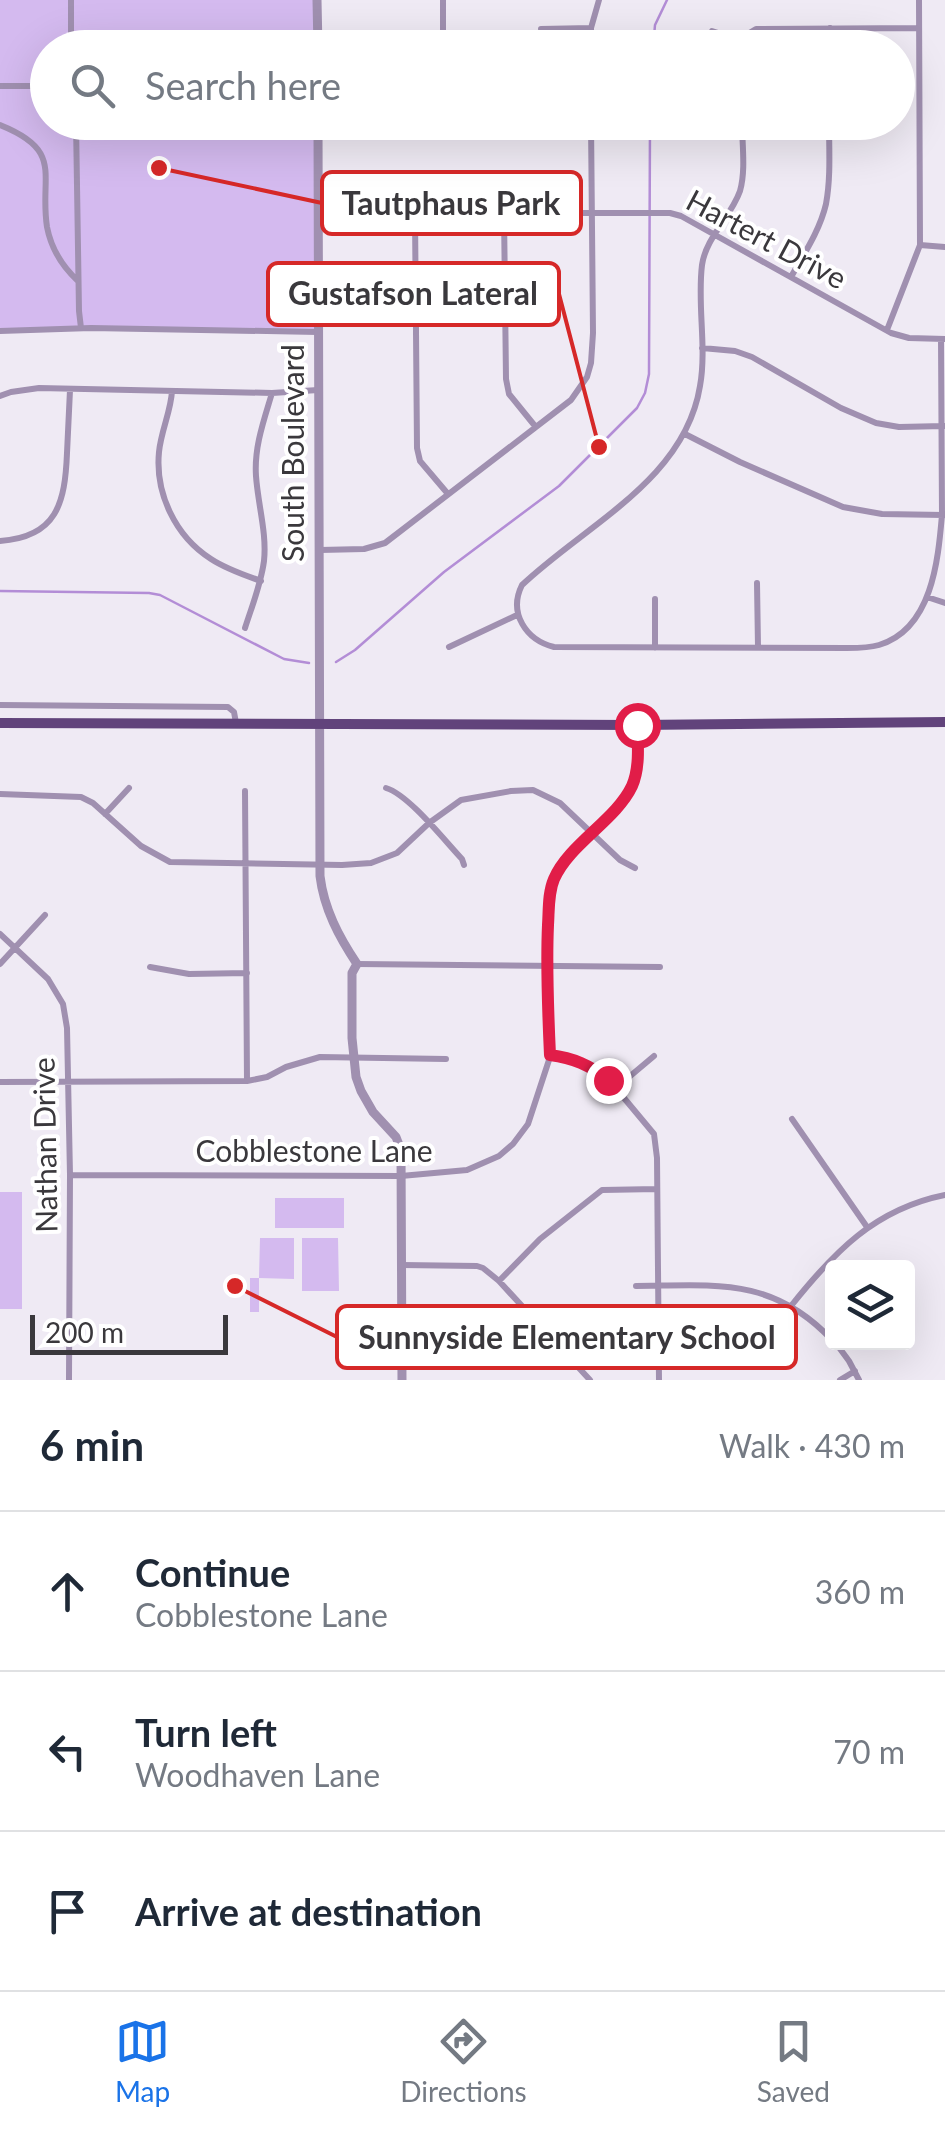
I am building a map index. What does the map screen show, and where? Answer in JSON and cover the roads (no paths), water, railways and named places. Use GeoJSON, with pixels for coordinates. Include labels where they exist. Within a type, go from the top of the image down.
{"type":"FeatureCollection","features":[{"type":"Feature","properties":{"kind":"main road"},"geometry":{"type":"LineString","coordinates":[[0,722],[945,722]]}},
{"type":"Feature","properties":{"kind":"street"},"geometry":{"type":"LineString","coordinates":[[71,0],[71,30]]}},
{"type":"Feature","properties":{"kind":"street"},"geometry":{"type":"LineString","coordinates":[[318,0],[318,30]]}},
{"type":"Feature","properties":{"kind":"street"},"geometry":{"type":"LineString","coordinates":[[443,0],[443,30]]}},
{"type":"Feature","properties":{"kind":"street"},"geometry":{"type":"LineString","coordinates":[[540,29],[591,28],[599,0]]}},
{"type":"Feature","properties":{"kind":"street"},"geometry":{"type":"LineString","coordinates":[[887,330],[920,245],[918,0]]}},
{"type":"Feature","properties":{"kind":"street"},"geometry":{"type":"LineString","coordinates":[[754,30],[919,28]]}},
{"type":"Feature","properties":{"kind":"street"},"geometry":{"type":"LineString","coordinates":[[0,86],[30,86]]}},
{"type":"Feature","properties":{"kind":"street"},"geometry":{"type":"LineString","coordinates":[[0,125],[29,140],[42,156],[47,168],[50,236],[63,264],[78,281]]}},
{"type":"Feature","properties":{"kind":"street"},"geometry":{"type":"LineString","coordinates":[[76,140],[81,328]]}},
{"type":"Feature","properties":{"kind":"street","name":"South Boulevard"},"geometry":{"type":"LineString","coordinates":[[318,140],[320,864],[322,890],[334,926],[357,964]]}},
{"type":"Feature","properties":{"kind":"street"},"geometry":{"type":"LineString","coordinates":[[320,550],[376,547],[385,543],[571,400],[584,383],[591,363],[593,333],[591,140]]}},
{"type":"Feature","properties":{"kind":"street"},"geometry":{"type":"LineString","coordinates":[[742,140],[740,190],[714,234],[702,265],[701,383],[696,407],[684,434],[651,480],[522,586],[516,613],[534,638],[548,646],[858,648],[898,637],[913,624],[927,597],[944,515],[943,339]]}},
{"type":"Feature","properties":{"kind":"street"},"geometry":{"type":"LineString","coordinates":[[791,277],[826,205],[830,140]]}},
{"type":"Feature","properties":{"kind":"street","name":"Hartert Drive"},"geometry":{"type":"LineString","coordinates":[[318,213],[652,211],[681,216],[887,330],[909,338],[943,339]]}},
{"type":"Feature","properties":{"kind":"street"},"geometry":{"type":"LineString","coordinates":[[504,213],[506,379],[510,394],[536,426]]}},
{"type":"Feature","properties":{"kind":"street"},"geometry":{"type":"LineString","coordinates":[[416,214],[417,448],[420,461],[448,494]]}},
{"type":"Feature","properties":{"kind":"street"},"geometry":{"type":"LineString","coordinates":[[920,245],[945,247]]}},
{"type":"Feature","properties":{"kind":"street"},"geometry":{"type":"LineString","coordinates":[[0,331],[81,328],[318,332]]}},
{"type":"Feature","properties":{"kind":"street"},"geometry":{"type":"LineString","coordinates":[[702,348],[735,350],[752,356],[876,424],[943,426]]}},
{"type":"Feature","properties":{"kind":"street"},"geometry":{"type":"LineString","coordinates":[[0,396],[24,389],[272,393],[318,390]]}},
{"type":"Feature","properties":{"kind":"street"},"geometry":{"type":"LineString","coordinates":[[0,541],[26,537],[39,530],[60,506],[67,470],[70,390]]}},
{"type":"Feature","properties":{"kind":"street"},"geometry":{"type":"LineString","coordinates":[[172,390],[158,457],[164,500],[196,548],[223,566],[260,582]]}},
{"type":"Feature","properties":{"kind":"street"},"geometry":{"type":"LineString","coordinates":[[245,628],[260,582],[265,540],[256,461],[272,393]]}},
{"type":"Feature","properties":{"kind":"street"},"geometry":{"type":"LineString","coordinates":[[684,434],[843,507],[882,514],[944,515]]}},
{"type":"Feature","properties":{"kind":"street"},"geometry":{"type":"LineString","coordinates":[[757,583],[758,648]]}},
{"type":"Feature","properties":{"kind":"street"},"geometry":{"type":"LineString","coordinates":[[927,597],[945,603]]}},
{"type":"Feature","properties":{"kind":"street"},"geometry":{"type":"LineString","coordinates":[[655,599],[656,648]]}},
{"type":"Feature","properties":{"kind":"street"},"geometry":{"type":"LineString","coordinates":[[449,648],[516,613]]}},
{"type":"Feature","properties":{"kind":"street"},"geometry":{"type":"LineString","coordinates":[[0,705],[228,707],[234,712],[236,724]]}},
{"type":"Feature","properties":{"kind":"street","name":"Cobblestone Lane"},"geometry":{"type":"LineString","coordinates":[[70,1175],[401,1176],[467,1170],[499,1156],[523,1132],[532,1116],[550,1055],[546,966],[552,885],[568,857],[632,786],[637,725]]}},
{"type":"Feature","properties":{"kind":"street"},"geometry":{"type":"LineString","coordinates":[[105,814],[129,788]]}},
{"type":"Feature","properties":{"kind":"street"},"geometry":{"type":"LineString","coordinates":[[386,788],[396,792],[429,823],[464,864]]}},
{"type":"Feature","properties":{"kind":"street"},"geometry":{"type":"LineString","coordinates":[[245,790],[247,1081]]}},
{"type":"Feature","properties":{"kind":"street"},"geometry":{"type":"LineString","coordinates":[[0,794],[80,797],[142,846],[170,862],[340,865],[370,863],[397,854],[460,800],[525,790],[545,794],[560,803],[620,860],[636,868]]}},
{"type":"Feature","properties":{"kind":"street"},"geometry":{"type":"LineString","coordinates":[[0,964],[44,915]]}},
{"type":"Feature","properties":{"kind":"street","name":"Nathan Drive"},"geometry":{"type":"LineString","coordinates":[[0,934],[48,978],[63,1004],[67,1028],[68,1380]]}},
{"type":"Feature","properties":{"kind":"street"},"geometry":{"type":"LineString","coordinates":[[402,1380],[400,1144],[361,1091],[354,1058],[352,973],[357,964],[660,967]]}},
{"type":"Feature","properties":{"kind":"street"},"geometry":{"type":"LineString","coordinates":[[150,967],[189,974],[247,973]]}},
{"type":"Feature","properties":{"kind":"street"},"geometry":{"type":"LineString","coordinates":[[550,1055],[570,1058],[595,1069],[654,1134],[658,1189],[658,1380]]}},
{"type":"Feature","properties":{"kind":"street"},"geometry":{"type":"LineString","coordinates":[[616,1088],[654,1056]]}},
{"type":"Feature","properties":{"kind":"street"},"geometry":{"type":"LineString","coordinates":[[0,1082],[247,1081],[309,1059],[446,1059]]}},
{"type":"Feature","properties":{"kind":"street"},"geometry":{"type":"LineString","coordinates":[[792,1119],[867,1226]]}},
{"type":"Feature","properties":{"kind":"street"},"geometry":{"type":"LineString","coordinates":[[499,1281],[540,1239],[602,1190],[658,1189]]}},
{"type":"Feature","properties":{"kind":"street"},"geometry":{"type":"LineString","coordinates":[[791,1306],[817,1273],[867,1226],[901,1209],[945,1195]]}},
{"type":"Feature","properties":{"kind":"street"},"geometry":{"type":"LineString","coordinates":[[402,1265],[483,1268],[590,1380]]}},
{"type":"Feature","properties":{"kind":"street"},"geometry":{"type":"LineString","coordinates":[[636,1286],[734,1287],[766,1294],[806,1314],[825,1332]]}},
{"type":"Feature","properties":{"kind":"street"},"geometry":{"type":"LineString","coordinates":[[840,1350],[859,1380]]}},
{"type":"Feature","properties":{"kind":"street"},"geometry":{"type":"LineString","coordinates":[[402,1359],[439,1358],[451,1363]]}},
{"type":"Feature","properties":{"kind":"street"},"geometry":{"type":"LineString","coordinates":[[840,1380],[855,1372]]}},
{"type":"Feature","properties":{"kind":"waterway"},"geometry":{"type":"LineString","coordinates":[[655,30],[667,0]]}},
{"type":"Feature","properties":{"kind":"waterway"},"geometry":{"type":"LineString","coordinates":[[336,662],[444,572],[559,486],[637,408],[649,374],[650,140]]}},
{"type":"Feature","properties":{"kind":"waterway"},"geometry":{"type":"LineString","coordinates":[[0,591],[160,595],[284,659],[309,663]]}},
{"type":"Feature","properties":{"kind":"place","name":"Tautphaus Park"},"geometry":{"type":"Point","coordinates":[159,168]}},
{"type":"Feature","properties":{"kind":"place","name":"Gustafson Lateral"},"geometry":{"type":"Point","coordinates":[599,447]}},
{"type":"Feature","properties":{"kind":"place","name":"Sunnyside Elementary School"},"geometry":{"type":"Point","coordinates":[235,1286]}}]}
